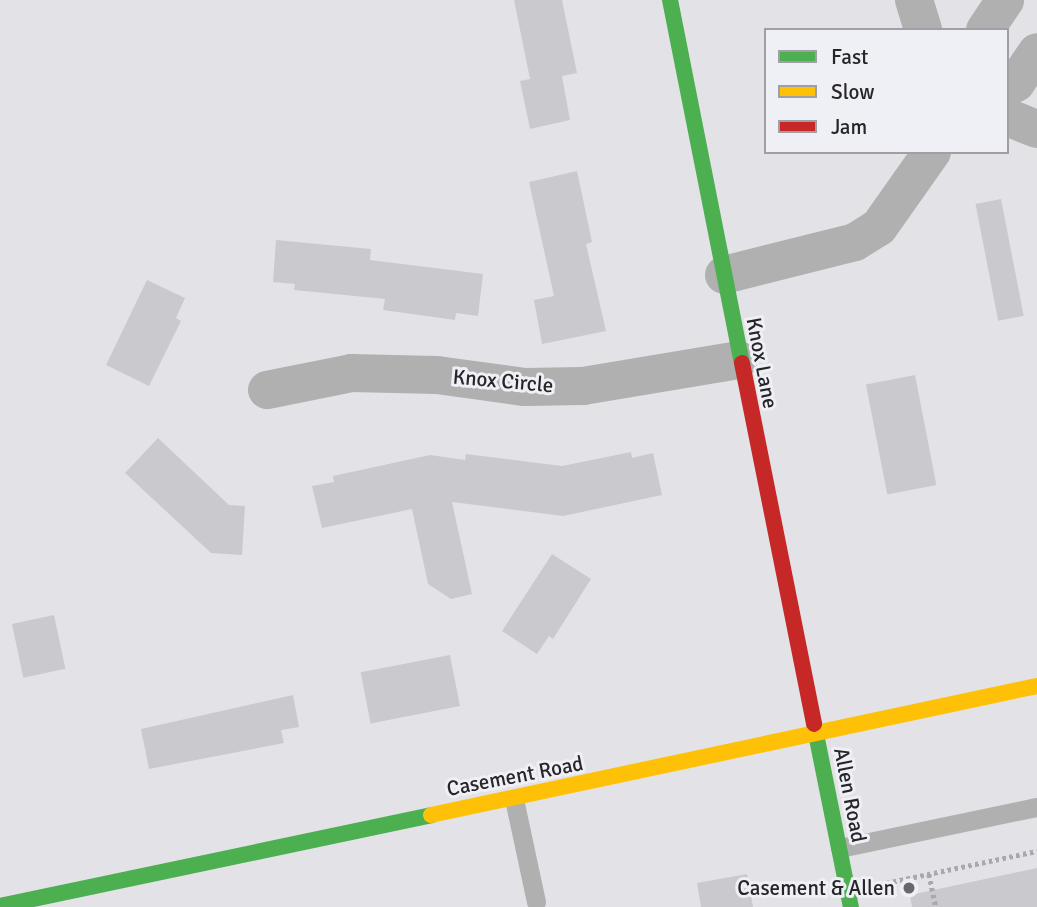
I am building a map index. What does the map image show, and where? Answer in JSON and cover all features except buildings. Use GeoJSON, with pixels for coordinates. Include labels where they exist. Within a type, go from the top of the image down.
{"type":"FeatureCollection","features":[{"type":"Feature","properties":{"kind":"street","name":"Knox Lane"},"geometry":{"type":"LineString","coordinates":[[670,0],[739,360],[816,733]]}},
{"type":"Feature","properties":{"kind":"street"},"geometry":{"type":"LineString","coordinates":[[914,0],[922,28]]}},
{"type":"Feature","properties":{"kind":"street"},"geometry":{"type":"LineString","coordinates":[[986,28],[1005,0]]}},
{"type":"Feature","properties":{"kind":"street"},"geometry":{"type":"LineString","coordinates":[[1009,86],[1016,83],[1037,52]]}},
{"type":"Feature","properties":{"kind":"street"},"geometry":{"type":"LineString","coordinates":[[1009,118],[1037,129]]}},
{"type":"Feature","properties":{"kind":"street"},"geometry":{"type":"LineString","coordinates":[[723,275],[855,242],[879,227],[931,154]]}},
{"type":"Feature","properties":{"kind":"street","name":"Knox Circle"},"geometry":{"type":"LineString","coordinates":[[267,390],[351,373],[437,375],[525,387],[583,386],[739,360]]}},
{"type":"Feature","properties":{"kind":"street","name":"Casement Road"},"geometry":{"type":"LineString","coordinates":[[0,906],[1037,686]]}},
{"type":"Feature","properties":{"kind":"street","name":"Allen Road"},"geometry":{"type":"LineString","coordinates":[[816,733],[851,907]]}},
{"type":"Feature","properties":{"kind":"lane"},"geometry":{"type":"LineString","coordinates":[[514,799],[536,902]]}},
{"type":"Feature","properties":{"kind":"lane"},"geometry":{"type":"LineString","coordinates":[[839,848],[1037,807]]}},
{"type":"Feature","properties":{"kind":"path"},"geometry":{"type":"LineString","coordinates":[[886,883],[1037,851]]}},
{"type":"Feature","properties":{"kind":"path"},"geometry":{"type":"LineString","coordinates":[[929,874],[936,907]]}},
{"type":"Feature","properties":{"kind":"traffic: fast"},"geometry":{"type":"LineString","coordinates":[[670,0],[742,363]]}},
{"type":"Feature","properties":{"kind":"traffic: fast"},"geometry":{"type":"LineString","coordinates":[[814,724],[851,907]]}},
{"type":"Feature","properties":{"kind":"traffic: fast"},"geometry":{"type":"LineString","coordinates":[[0,906],[431,815]]}},
{"type":"Feature","properties":{"kind":"traffic: slow"},"geometry":{"type":"LineString","coordinates":[[431,815],[1037,686]]}},
{"type":"Feature","properties":{"kind":"traffic: jam"},"geometry":{"type":"LineString","coordinates":[[742,363],[814,724]]}},
{"type":"Feature","properties":{"kind":"place","name":"Casement & Allen"},"geometry":{"type":"Point","coordinates":[909,888]}}]}
